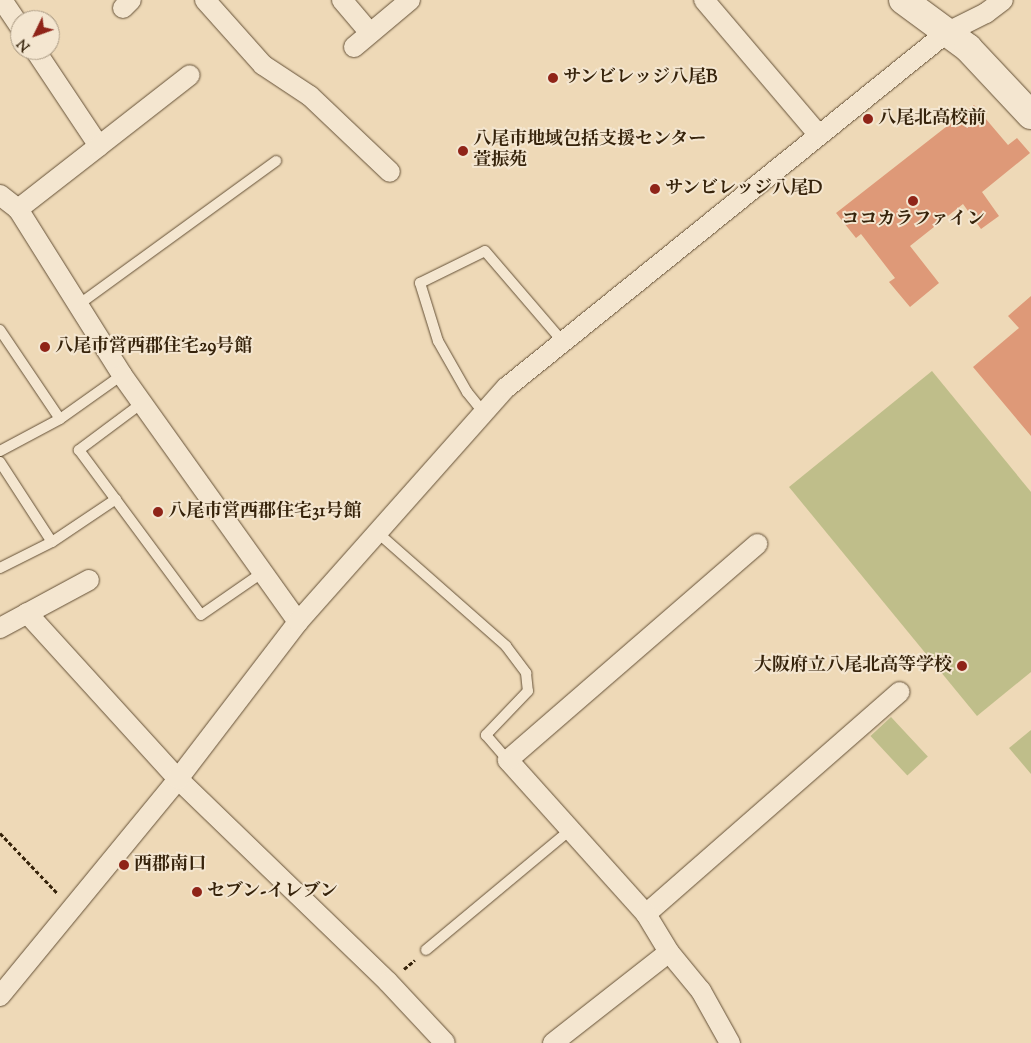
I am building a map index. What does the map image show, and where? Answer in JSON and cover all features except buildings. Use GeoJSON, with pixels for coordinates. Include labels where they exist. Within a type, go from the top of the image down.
{"type":"FeatureCollection","features":[{"type":"Feature","properties":{"kind":"street"},"geometry":{"type":"LineString","coordinates":[[2,0],[10,12]]}},
{"type":"Feature","properties":{"kind":"street"},"geometry":{"type":"LineString","coordinates":[[205,0],[263,65],[310,96],[390,172]]}},
{"type":"Feature","properties":{"kind":"street"},"geometry":{"type":"LineString","coordinates":[[342,0],[370,33]]}},
{"type":"Feature","properties":{"kind":"street"},"geometry":{"type":"LineString","coordinates":[[354,47],[410,0]]}},
{"type":"Feature","properties":{"kind":"street"},"geometry":{"type":"LineString","coordinates":[[903,0],[968,48],[1031,115]]}},
{"type":"Feature","properties":{"kind":"street"},"geometry":{"type":"LineString","coordinates":[[0,996],[178,779],[298,622],[507,387],[946,33],[986,13],[1003,0]]}},
{"type":"Feature","properties":{"kind":"street"},"geometry":{"type":"LineString","coordinates":[[697,3],[749,68],[820,135]]}},
{"type":"Feature","properties":{"kind":"street"},"geometry":{"type":"LineString","coordinates":[[42,60],[99,146]]}},
{"type":"Feature","properties":{"kind":"street"},"geometry":{"type":"LineString","coordinates":[[18,209],[190,75]]}},
{"type":"Feature","properties":{"kind":"street"},"geometry":{"type":"LineString","coordinates":[[0,195],[18,209],[122,375],[298,622]]}},
{"type":"Feature","properties":{"kind":"street"},"geometry":{"type":"LineString","coordinates":[[730,1043],[701,991],[669,952],[646,914],[508,760],[757,544]]}},
{"type":"Feature","properties":{"kind":"street"},"geometry":{"type":"LineString","coordinates":[[0,628],[89,580]]}},
{"type":"Feature","properties":{"kind":"street"},"geometry":{"type":"LineString","coordinates":[[26,613],[178,779],[388,982],[445,1043]]}},
{"type":"Feature","properties":{"kind":"street"},"geometry":{"type":"LineString","coordinates":[[646,914],[900,692]]}},
{"type":"Feature","properties":{"kind":"street"},"geometry":{"type":"LineString","coordinates":[[553,1043],[669,952]]}},
{"type":"Feature","properties":{"kind":"lane"},"geometry":{"type":"LineString","coordinates":[[78,305],[276,161]]}},
{"type":"Feature","properties":{"kind":"lane"},"geometry":{"type":"LineString","coordinates":[[484,413],[466,392],[438,341],[420,283],[485,251],[563,342]]}},
{"type":"Feature","properties":{"kind":"lane"},"geometry":{"type":"LineString","coordinates":[[0,330],[60,419]]}},
{"type":"Feature","properties":{"kind":"lane"},"geometry":{"type":"LineString","coordinates":[[0,452],[60,419],[122,375]]}},
{"type":"Feature","properties":{"kind":"lane"},"geometry":{"type":"LineString","coordinates":[[142,403],[80,450],[201,615],[263,572]]}},
{"type":"Feature","properties":{"kind":"lane"},"geometry":{"type":"LineString","coordinates":[[0,462],[52,542]]}},
{"type":"Feature","properties":{"kind":"lane"},"geometry":{"type":"LineString","coordinates":[[0,568],[52,542],[116,499]]}},
{"type":"Feature","properties":{"kind":"lane"},"geometry":{"type":"LineString","coordinates":[[378,533],[506,646],[526,673],[528,691],[486,735],[508,760]]}},
{"type":"Feature","properties":{"kind":"lane"},"geometry":{"type":"LineString","coordinates":[[426,950],[570,830]]}},
{"type":"Feature","properties":{"kind":"path"},"geometry":{"type":"LineString","coordinates":[[0,833],[72,908]]}},
{"type":"Feature","properties":{"kind":"path"},"geometry":{"type":"LineString","coordinates":[[388,982],[426,950]]}},
{"type":"Feature","properties":{"kind":"shaded area"},"geometry":{"type":"Polygon","coordinates":[[[932,371],[1031,492],[1031,672],[977,716],[789,487],[932,371]]]}},
{"type":"Feature","properties":{"kind":"shaded area"},"geometry":{"type":"Polygon","coordinates":[[[891,717],[928,756],[907,776],[871,736],[891,717]]]}},
{"type":"Feature","properties":{"kind":"shaded area"},"geometry":{"type":"Polygon","coordinates":[[[1031,730],[1031,774],[1009,748],[1031,730]]]}},
{"type":"Feature","properties":{"kind":"place","name":"サンビレッジ八尾B"},"geometry":{"type":"Point","coordinates":[553,78]}},
{"type":"Feature","properties":{"kind":"place","name":"八尾北高校前"},"geometry":{"type":"Point","coordinates":[868,119]}},
{"type":"Feature","properties":{"kind":"place","name":"八尾市地域包括支援センター 萱振苑"},"geometry":{"type":"Point","coordinates":[463,151]}},
{"type":"Feature","properties":{"kind":"place","name":"サンビレッジ八尾D"},"geometry":{"type":"Point","coordinates":[655,189]}},
{"type":"Feature","properties":{"kind":"place","name":"ココカラファイン"},"geometry":{"type":"Point","coordinates":[913,201]}},
{"type":"Feature","properties":{"kind":"place","name":"八尾市営西郡住宅29号館"},"geometry":{"type":"Point","coordinates":[45,347]}},
{"type":"Feature","properties":{"kind":"place","name":"八尾市営西郡住宅31号館"},"geometry":{"type":"Point","coordinates":[158,512]}},
{"type":"Feature","properties":{"kind":"place","name":"大阪府立八尾北高等学校"},"geometry":{"type":"Point","coordinates":[962,666]}},
{"type":"Feature","properties":{"kind":"place","name":"西郡南口"},"geometry":{"type":"Point","coordinates":[124,865]}},
{"type":"Feature","properties":{"kind":"place","name":"セブン-イレブン"},"geometry":{"type":"Point","coordinates":[197,892]}}]}
